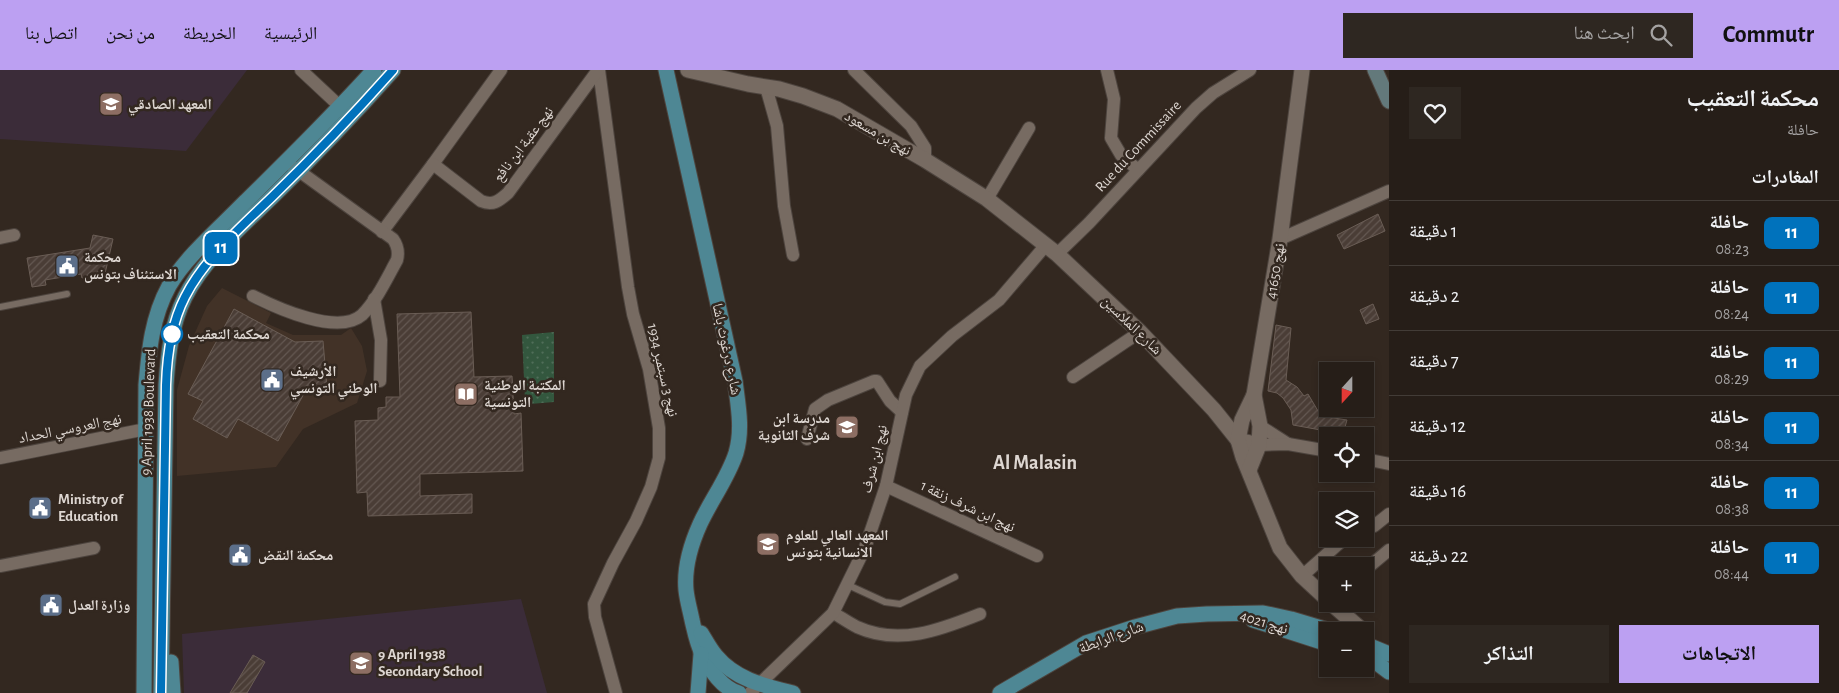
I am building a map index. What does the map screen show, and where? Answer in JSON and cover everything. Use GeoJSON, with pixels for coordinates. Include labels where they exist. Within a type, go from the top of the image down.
{"type":"FeatureCollection","features":[{"type":"Feature","properties":{"kind":"main road","name":"9 April 1938 Boulevard"},"geometry":{"type":"LineString","coordinates":[[161,693],[166,385],[167,358],[174,323],[185,297],[196,279],[340,107],[374,70]]}},
{"type":"Feature","properties":{"kind":"main road","name":"9 April 1938 Boulevard"},"geometry":{"type":"LineString","coordinates":[[136,693],[146,522],[148,351],[156,316],[169,286],[177,274],[206,241],[352,117],[393,70]]}},
{"type":"Feature","properties":{"kind":"main road","name":"شارع درغوث باشا"},"geometry":{"type":"LineString","coordinates":[[666,70],[735,381],[740,419],[736,451],[730,468],[700,523],[689,557],[686,591],[697,643],[707,664],[720,680],[734,692],[739,693]]}},
{"type":"Feature","properties":{"kind":"main road"},"geometry":{"type":"LineString","coordinates":[[1375,70],[1389,101]]}},
{"type":"Feature","properties":{"kind":"main road","name":"9 April 1938 Boulevard"},"geometry":{"type":"LineString","coordinates":[[163,565],[173,693]]}},
{"type":"Feature","properties":{"kind":"main road","name":"9 April 1938 Boulevard"},"geometry":{"type":"LineString","coordinates":[[144,569],[144,693]]}},
{"type":"Feature","properties":{"kind":"main road","name":"نهج 4021"},"geometry":{"type":"LineString","coordinates":[[1233,614],[1263,613],[1319,628]]}},
{"type":"Feature","properties":{"kind":"main road","name":"نهج 4021"},"geometry":{"type":"LineString","coordinates":[[1233,614],[1319,641]]}},
{"type":"Feature","properties":{"kind":"main road","name":"شارع الرابطة"},"geometry":{"type":"LineString","coordinates":[[1000,693],[1086,643],[1127,629],[1177,616],[1233,614]]}},
{"type":"Feature","properties":{"kind":"main road","name":"شارع درغوث باشا"},"geometry":{"type":"LineString","coordinates":[[693,622],[716,657],[754,689]]}},
{"type":"Feature","properties":{"kind":"main road"},"geometry":{"type":"LineString","coordinates":[[1374,647],[1389,654]]}},
{"type":"Feature","properties":{"kind":"main road"},"geometry":{"type":"LineString","coordinates":[[1374,651],[1389,667]]}},
{"type":"Feature","properties":{"kind":"main road"},"geometry":{"type":"LineString","coordinates":[[698,693],[701,652]]}},
{"type":"Feature","properties":{"kind":"main road"},"geometry":{"type":"LineString","coordinates":[[1374,653],[1389,672]]}},
{"type":"Feature","properties":{"kind":"main road"},"geometry":{"type":"LineString","coordinates":[[754,689],[793,693]]}},
{"type":"Feature","properties":{"kind":"street"},"geometry":{"type":"LineString","coordinates":[[301,70],[352,117]]}},
{"type":"Feature","properties":{"kind":"street"},"geometry":{"type":"LineString","coordinates":[[382,232],[501,70]]}},
{"type":"Feature","properties":{"kind":"street","name":"نهج عقبة ابن نافع"},"geometry":{"type":"LineString","coordinates":[[433,164],[481,201],[487,204],[498,202],[508,193],[599,70]]}},
{"type":"Feature","properties":{"kind":"street","name":"نهج 3 سبتمبر 1934"},"geometry":{"type":"LineString","coordinates":[[599,70],[628,287],[633,314],[649,369],[659,428],[659,458],[651,487],[594,604],[595,617],[616,693]]}},
{"type":"Feature","properties":{"kind":"street","name":"نهج بن مسعود"},"geometry":{"type":"LineString","coordinates":[[688,70],[803,96],[837,109],[925,160],[987,199],[1051,249]]}},
{"type":"Feature","properties":{"kind":"street"},"geometry":{"type":"LineString","coordinates":[[854,70],[911,126],[925,148],[925,160]]}},
{"type":"Feature","properties":{"kind":"street"},"geometry":{"type":"LineString","coordinates":[[1107,70],[1114,99],[1111,138],[1121,154],[1138,170]]}},
{"type":"Feature","properties":{"kind":"street","name":"Rue du Commissaire"},"geometry":{"type":"LineString","coordinates":[[1051,249],[1089,223],[1212,93],[1250,70]]}},
{"type":"Feature","properties":{"kind":"street","name":"نهج 41650"},"geometry":{"type":"LineString","coordinates":[[1249,470],[1259,445],[1260,426],[1254,395],[1280,239],[1302,70]]}},
{"type":"Feature","properties":{"kind":"street"},"geometry":{"type":"LineString","coordinates":[[766,87],[777,126],[784,206],[793,256]]}},
{"type":"Feature","properties":{"kind":"street"},"geometry":{"type":"LineString","coordinates":[[987,199],[1029,128]]}},
{"type":"Feature","properties":{"kind":"street"},"geometry":{"type":"LineString","coordinates":[[253,296],[284,311],[333,323],[349,322],[361,315],[374,299],[397,260],[399,253],[393,239],[292,166]]}},
{"type":"Feature","properties":{"kind":"street"},"geometry":{"type":"LineString","coordinates":[[1280,239],[1389,191]]}},
{"type":"Feature","properties":{"kind":"street"},"geometry":{"type":"LineString","coordinates":[[0,238],[14,235]]}},
{"type":"Feature","properties":{"kind":"street","name":"شارع الملاسين"},"geometry":{"type":"LineString","coordinates":[[1051,249],[1140,332],[1214,410],[1238,440],[1243,457],[1280,548],[1302,576],[1319,592]]}},
{"type":"Feature","properties":{"kind":"street","name":"نهج ابن شرف"},"geometry":{"type":"LineString","coordinates":[[754,689],[834,613],[865,548],[886,486],[906,395],[920,366],[952,336],[999,300],[1051,249]]}},
{"type":"Feature","properties":{"kind":"street"},"geometry":{"type":"LineString","coordinates":[[374,299],[381,340],[380,381]]}},
{"type":"Feature","properties":{"kind":"street"},"geometry":{"type":"LineString","coordinates":[[1073,377],[1140,332]]}},
{"type":"Feature","properties":{"kind":"street"},"geometry":{"type":"LineString","coordinates":[[807,439],[815,410],[828,400],[874,381],[880,384],[890,401],[902,412]]}},
{"type":"Feature","properties":{"kind":"street"},"geometry":{"type":"LineString","coordinates":[[1254,395],[1242,420],[1238,440],[1259,445],[1288,444],[1319,449]]}},
{"type":"Feature","properties":{"kind":"street","name":"شارع الملاسين"},"geometry":{"type":"LineString","coordinates":[[1214,410],[1260,426]]}},
{"type":"Feature","properties":{"kind":"street"},"geometry":{"type":"LineString","coordinates":[[1260,426],[1288,444]]}},
{"type":"Feature","properties":{"kind":"street","name":"نهج العروسي الحداد"},"geometry":{"type":"LineString","coordinates":[[0,458],[146,429]]}},
{"type":"Feature","properties":{"kind":"street"},"geometry":{"type":"LineString","coordinates":[[1374,461],[1389,464]]}},
{"type":"Feature","properties":{"kind":"street","name":"نهج ابن شرف زنقة 1"},"geometry":{"type":"LineString","coordinates":[[886,486],[1037,556]]}},
{"type":"Feature","properties":{"kind":"street"},"geometry":{"type":"LineString","coordinates":[[1374,526],[1389,514]]}},
{"type":"Feature","properties":{"kind":"street"},"geometry":{"type":"LineString","coordinates":[[1302,576],[1335,547]]}},
{"type":"Feature","properties":{"kind":"street"},"geometry":{"type":"LineString","coordinates":[[0,566],[94,548]]}},
{"type":"Feature","properties":{"kind":"street"},"geometry":{"type":"LineString","coordinates":[[1374,562],[1389,550]]}},
{"type":"Feature","properties":{"kind":"street"},"geometry":{"type":"LineString","coordinates":[[1339,612],[1348,622]]}},
{"type":"Feature","properties":{"kind":"street"},"geometry":{"type":"LineString","coordinates":[[834,613],[858,627],[892,636],[906,636],[937,631],[980,614]]}},
{"type":"Feature","properties":{"kind":"lane"},"geometry":{"type":"LineString","coordinates":[[0,307],[67,294]]}},
{"type":"Feature","properties":{"kind":"lane"},"geometry":{"type":"LineString","coordinates":[[848,585],[885,602],[900,604],[955,577]]}},
{"type":"Feature","properties":{"kind":"shaded area","name":"المعهد الصادقي"},"geometry":{"type":"Polygon","coordinates":[[[0,70],[247,70],[186,151],[0,139],[0,70]]]}},
{"type":"Feature","properties":{"kind":"shaded area","name":"الأرشيف الوطني التونسي"},"geometry":{"type":"Polygon","coordinates":[[[222,288],[271,313],[266,323],[293,335],[341,335],[351,328],[362,346],[367,371],[357,403],[303,429],[276,467],[177,476],[177,390],[189,346],[207,306],[222,288]]]}},
{"type":"Feature","properties":{"kind":"shaded area","name":"9 April 1938 Secondary School"},"geometry":{"type":"Polygon","coordinates":[[[521,599],[547,693],[184,693],[182,634],[521,599]]]}},
{"type":"Feature","properties":{"kind":"green space"},"geometry":{"type":"Polygon","coordinates":[[[554,332],[554,402],[530,404],[525,401],[522,335],[554,332]]]}},
{"type":"Feature","properties":{"kind":"building"},"geometry":{"type":"Polygon","coordinates":[[[1378,214],[1385,231],[1344,249],[1337,235],[1378,214]]]}},
{"type":"Feature","properties":{"kind":"building","name":"محكمة الاستئناف بتونس"},"geometry":{"type":"Polygon","coordinates":[[[93,235],[113,239],[104,278],[94,276],[82,278],[81,274],[45,280],[46,285],[32,287],[27,258],[90,248],[93,235]]]}},
{"type":"Feature","properties":{"kind":"building"},"geometry":{"type":"Polygon","coordinates":[[[1373,304],[1379,319],[1366,324],[1360,310],[1373,304]]]}},
{"type":"Feature","properties":{"kind":"building"},"geometry":{"type":"Polygon","coordinates":[[[234,309],[295,342],[323,341],[327,388],[306,390],[278,441],[238,419],[227,438],[193,419],[203,401],[188,394],[234,309]]]}},
{"type":"Feature","properties":{"kind":"building"},"geometry":{"type":"Polygon","coordinates":[[[471,312],[474,377],[512,376],[514,414],[521,413],[523,471],[420,474],[420,496],[472,494],[472,513],[368,516],[367,492],[357,493],[355,421],[378,420],[378,408],[386,407],[386,397],[400,397],[397,314],[471,312]]]}},
{"type":"Feature","properties":{"kind":"building"},"geometry":{"type":"Polygon","coordinates":[[[1276,325],[1291,328],[1286,380],[1297,387],[1304,396],[1308,394],[1319,413],[1319,418],[1347,420],[1345,427],[1319,427],[1319,430],[1293,425],[1291,410],[1283,398],[1277,393],[1268,391],[1276,325]]]}},
{"type":"Feature","properties":{"kind":"building"},"geometry":{"type":"Polygon","coordinates":[[[253,655],[265,662],[247,693],[230,693],[253,655]]]}},
{"type":"Feature","properties":{"kind":"bus line","name":"11"},"geometry":{"type":"LineString","coordinates":[[161,693],[166,385],[167,358],[174,323],[185,297],[196,279],[224,245],[352,117],[393,70]]}},
{"type":"Feature","properties":{"kind":"place","name":"المعهد الصادقي"},"geometry":{"type":"Point","coordinates":[111,104]}},
{"type":"Feature","properties":{"kind":"place","name":"محكمة الاستئناف بتونس"},"geometry":{"type":"Point","coordinates":[67,266]}},
{"type":"Feature","properties":{"kind":"place","name":"محكمة التعقيب"},"geometry":{"type":"Point","coordinates":[172,334]}},
{"type":"Feature","properties":{"kind":"place","name":"الأرشيف الوطني التونسي"},"geometry":{"type":"Point","coordinates":[272,380]}},
{"type":"Feature","properties":{"kind":"place","name":"المكتبة الوطنية التونسية"},"geometry":{"type":"Point","coordinates":[466,394]}},
{"type":"Feature","properties":{"kind":"place","name":"مدرسة ابن شرف الثانوية"},"geometry":{"type":"Point","coordinates":[847,427]}},
{"type":"Feature","properties":{"kind":"place","name":"Ministry of Education"},"geometry":{"type":"Point","coordinates":[40,508]}},
{"type":"Feature","properties":{"kind":"place","name":"المعهد العالي للعلوم الانسانية بتونس"},"geometry":{"type":"Point","coordinates":[768,544]}},
{"type":"Feature","properties":{"kind":"place","name":"محكمة النقض"},"geometry":{"type":"Point","coordinates":[240,555]}},
{"type":"Feature","properties":{"kind":"place","name":"وزارة العدل"},"geometry":{"type":"Point","coordinates":[51,605]}},
{"type":"Feature","properties":{"kind":"place","name":"9 April 1938 Secondary School"},"geometry":{"type":"Point","coordinates":[361,663]}},
{"type":"Feature","properties":{"kind":"district","name":"Al Malasin"},"geometry":{"type":"Point","coordinates":[1035,462]}}]}
